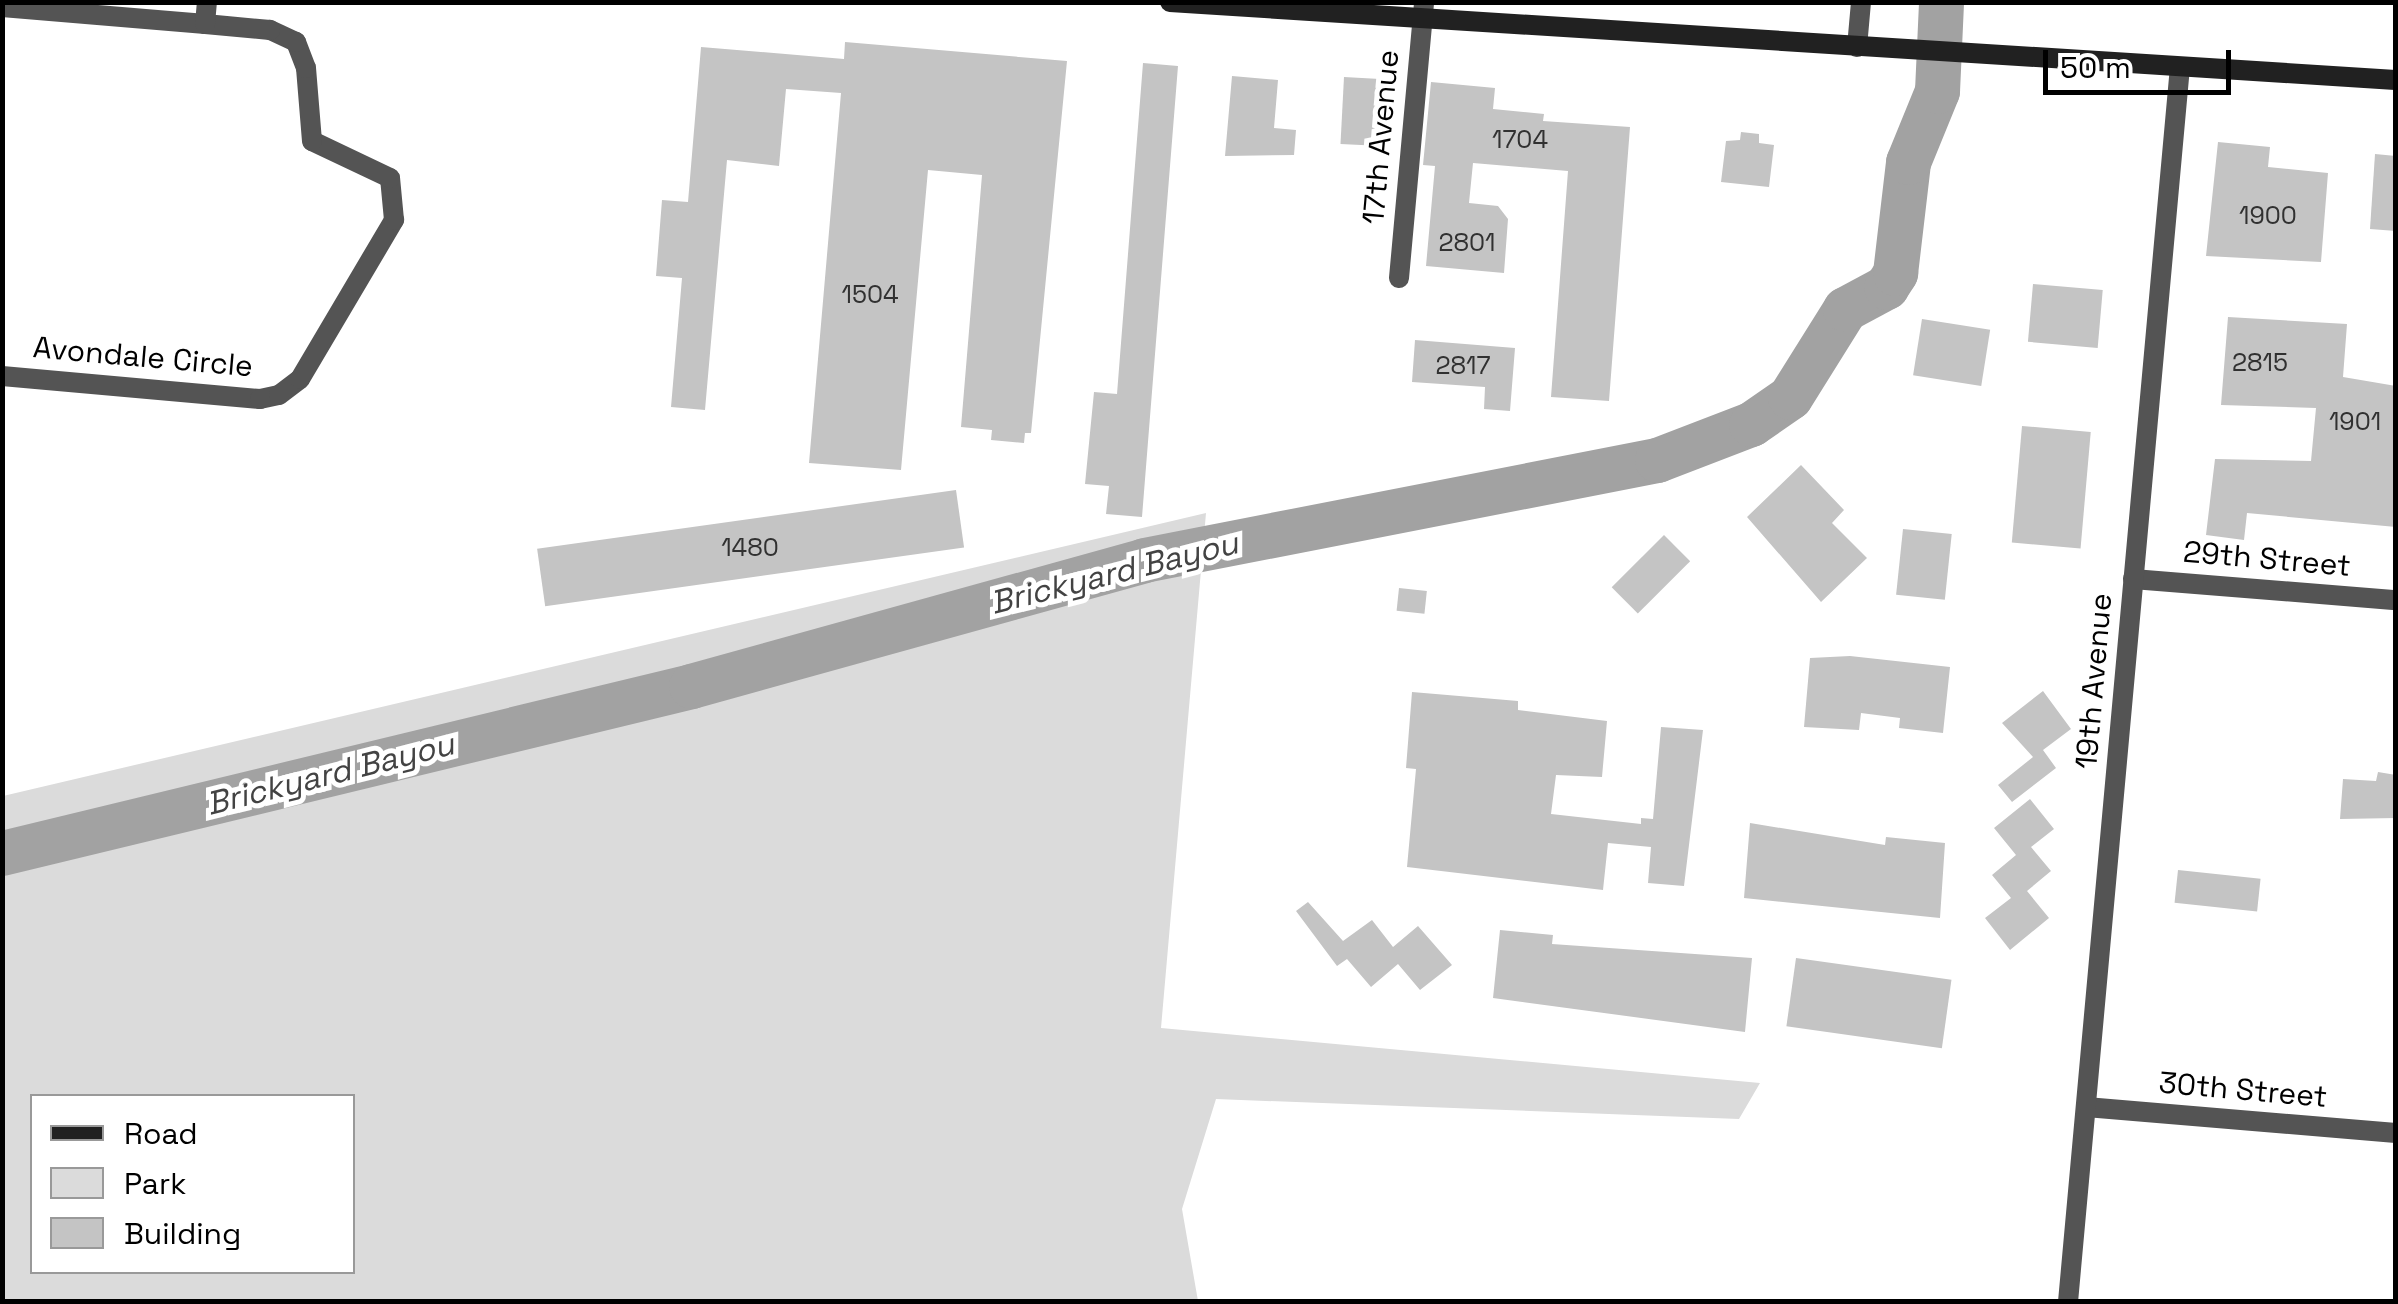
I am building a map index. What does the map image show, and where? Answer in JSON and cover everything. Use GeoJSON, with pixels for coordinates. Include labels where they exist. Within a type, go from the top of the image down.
{"type":"FeatureCollection","features":[{"type":"Feature","properties":{"kind":"main road"},"geometry":{"type":"LineString","coordinates":[[1170,2],[1423,11],[1857,47],[2396,80]]}},
{"type":"Feature","properties":{"kind":"street"},"geometry":{"type":"LineString","coordinates":[[1857,47],[1861,2]]}},
{"type":"Feature","properties":{"kind":"street","name":"Avondale Circle"},"geometry":{"type":"LineString","coordinates":[[2,7],[206,13],[270,30],[296,42],[306,68],[312,141],[390,178],[396,192],[394,220],[300,379],[279,395],[260,399],[2,376]]}},
{"type":"Feature","properties":{"kind":"street","name":"17th Avenue"},"geometry":{"type":"LineString","coordinates":[[1399,278],[1423,11]]}},
{"type":"Feature","properties":{"kind":"street","name":"19th Avenue"},"geometry":{"type":"LineString","coordinates":[[2068,1302],[2180,67]]}},
{"type":"Feature","properties":{"kind":"street","name":"29th Street"},"geometry":{"type":"LineString","coordinates":[[2133,579],[2396,600]]}},
{"type":"Feature","properties":{"kind":"street","name":"30th Street"},"geometry":{"type":"LineString","coordinates":[[2086,1106],[2396,1133]]}},
{"type":"Feature","properties":{"kind":"green space"},"geometry":{"type":"Polygon","coordinates":[[[1206,513],[1161,1028],[1760,1083],[1739,1119],[1216,1099],[1182,1209],[1198,1301],[3,1301],[3,796],[1206,513]]]}},
{"type":"Feature","properties":{"kind":"building"},"geometry":{"type":"Polygon","coordinates":[[[845,42],[1067,61],[1031,433],[1025,433],[1024,443],[991,440],[992,430],[961,427],[982,175],[928,170],[901,470],[809,463],[841,93],[786,89],[779,166],[727,160],[705,410],[671,407],[682,278],[656,276],[662,200],[688,202],[701,47],[844,59],[845,42]]]}},
{"type":"Feature","properties":{"kind":"building"},"geometry":{"type":"Polygon","coordinates":[[[1143,63],[1178,66],[1142,517],[1106,514],[1109,486],[1085,484],[1094,392],[1117,394],[1143,63]]]}},
{"type":"Feature","properties":{"kind":"building"},"geometry":{"type":"Polygon","coordinates":[[[1232,76],[1278,80],[1274,128],[1296,130],[1294,155],[1225,156],[1232,76]]]}},
{"type":"Feature","properties":{"kind":"building"},"geometry":{"type":"Polygon","coordinates":[[[1344,77],[1380,79],[1376,146],[1340,144],[1344,77]]]}},
{"type":"Feature","properties":{"kind":"building"},"geometry":{"type":"Polygon","coordinates":[[[1431,82],[1495,88],[1493,109],[1544,114],[1543,121],[1630,127],[1609,401],[1551,397],[1568,171],[1473,163],[1469,203],[1498,206],[1508,219],[1504,273],[1426,266],[1435,166],[1423,165],[1431,82]]]}},
{"type":"Feature","properties":{"kind":"building"},"geometry":{"type":"Polygon","coordinates":[[[1741,132],[1759,134],[1759,143],[1774,145],[1769,187],[1721,182],[1726,141],[1740,140],[1741,132]]]}},
{"type":"Feature","properties":{"kind":"building"},"geometry":{"type":"Polygon","coordinates":[[[2218,142],[2270,147],[2268,167],[2328,173],[2321,262],[2206,256],[2218,142]]]}},
{"type":"Feature","properties":{"kind":"building"},"geometry":{"type":"Polygon","coordinates":[[[2375,154],[2396,156],[2396,231],[2370,229],[2375,154]]]}},
{"type":"Feature","properties":{"kind":"building"},"geometry":{"type":"Polygon","coordinates":[[[2033,284],[2103,290],[2098,348],[2028,342],[2033,284]]]}},
{"type":"Feature","properties":{"kind":"building"},"geometry":{"type":"Polygon","coordinates":[[[2228,317],[2347,324],[2343,377],[2396,386],[2396,527],[2247,513],[2244,540],[2206,535],[2215,459],[2311,461],[2316,408],[2221,405],[2228,317]]]}},
{"type":"Feature","properties":{"kind":"building"},"geometry":{"type":"Polygon","coordinates":[[[1922,319],[1990,330],[1981,386],[1913,375],[1922,319]]]}},
{"type":"Feature","properties":{"kind":"building"},"geometry":{"type":"Polygon","coordinates":[[[1415,340],[1515,348],[1510,411],[1484,409],[1485,387],[1412,382],[1415,340]]]}},
{"type":"Feature","properties":{"kind":"building"},"geometry":{"type":"Polygon","coordinates":[[[2022,426],[2091,432],[2081,549],[2012,543],[2022,426]]]}},
{"type":"Feature","properties":{"kind":"building"},"geometry":{"type":"Polygon","coordinates":[[[1801,465],[1844,510],[1832,523],[1867,558],[1821,602],[1747,517],[1801,465]]]}},
{"type":"Feature","properties":{"kind":"building"},"geometry":{"type":"Polygon","coordinates":[[[956,490],[964,547],[545,606],[537,549],[956,490]]]}},
{"type":"Feature","properties":{"kind":"building"},"geometry":{"type":"Polygon","coordinates":[[[1903,529],[1952,534],[1945,600],[1896,595],[1903,529]]]}},
{"type":"Feature","properties":{"kind":"building"},"geometry":{"type":"Polygon","coordinates":[[[1664,535],[1690,561],[1638,613],[1612,587],[1664,535]]]}},
{"type":"Feature","properties":{"kind":"building"},"geometry":{"type":"Polygon","coordinates":[[[1399,588],[1427,591],[1424,614],[1397,611],[1399,588]]]}},
{"type":"Feature","properties":{"kind":"building"},"geometry":{"type":"Polygon","coordinates":[[[1850,656],[1950,667],[1943,733],[1899,728],[1900,718],[1861,713],[1859,730],[1804,727],[1810,658],[1850,656]]]}},
{"type":"Feature","properties":{"kind":"building"},"geometry":{"type":"Polygon","coordinates":[[[2043,691],[2071,729],[2043,750],[2056,768],[2012,802],[1998,785],[2033,757],[2002,723],[2043,691]]]}},
{"type":"Feature","properties":{"kind":"building"},"geometry":{"type":"Polygon","coordinates":[[[1412,692],[1518,701],[1518,710],[1607,721],[1602,777],[1556,775],[1551,814],[1641,824],[1641,818],[1653,819],[1661,727],[1703,730],[1684,886],[1648,883],[1651,847],[1608,843],[1603,890],[1407,867],[1416,769],[1406,768],[1412,692]]]}},
{"type":"Feature","properties":{"kind":"building"},"geometry":{"type":"Polygon","coordinates":[[[2378,772],[2396,775],[2396,818],[2340,819],[2343,779],[2376,781],[2378,772]]]}},
{"type":"Feature","properties":{"kind":"building"},"geometry":{"type":"Polygon","coordinates":[[[2030,799],[2054,829],[2031,847],[2051,871],[2027,891],[2049,918],[2010,950],[1985,918],[2011,898],[1992,875],[2016,855],[1994,828],[2030,799]]]}},
{"type":"Feature","properties":{"kind":"building"},"geometry":{"type":"Polygon","coordinates":[[[1750,823],[1885,845],[1886,837],[1945,843],[1940,918],[1744,898],[1750,823]]]}},
{"type":"Feature","properties":{"kind":"building"},"geometry":{"type":"Polygon","coordinates":[[[2178,870],[2261,879],[2257,911],[2175,903],[2178,870]]]}},
{"type":"Feature","properties":{"kind":"building"},"geometry":{"type":"Polygon","coordinates":[[[1308,902],[1343,941],[1372,920],[1393,947],[1418,926],[1452,965],[1420,990],[1398,964],[1371,987],[1347,959],[1337,966],[1296,911],[1308,902]]]}},
{"type":"Feature","properties":{"kind":"building"},"geometry":{"type":"Polygon","coordinates":[[[1500,930],[1553,935],[1552,944],[1752,958],[1745,1032],[1493,998],[1500,930]]]}},
{"type":"Feature","properties":{"kind":"building"},"geometry":{"type":"Polygon","coordinates":[[[1796,958],[1951,980],[1942,1048],[1786,1026],[1796,958]]]}},
{"type":"Feature","properties":{"kind":"waterway","name":"Brickyard Bayou"},"geometry":{"type":"LineString","coordinates":[[2,853],[691,686],[1144,560],[1657,460],[1751,424],[1790,397],[1845,309],[1886,287],[1895,273],[1908,162],[1937,91],[1941,2]]}}]}
